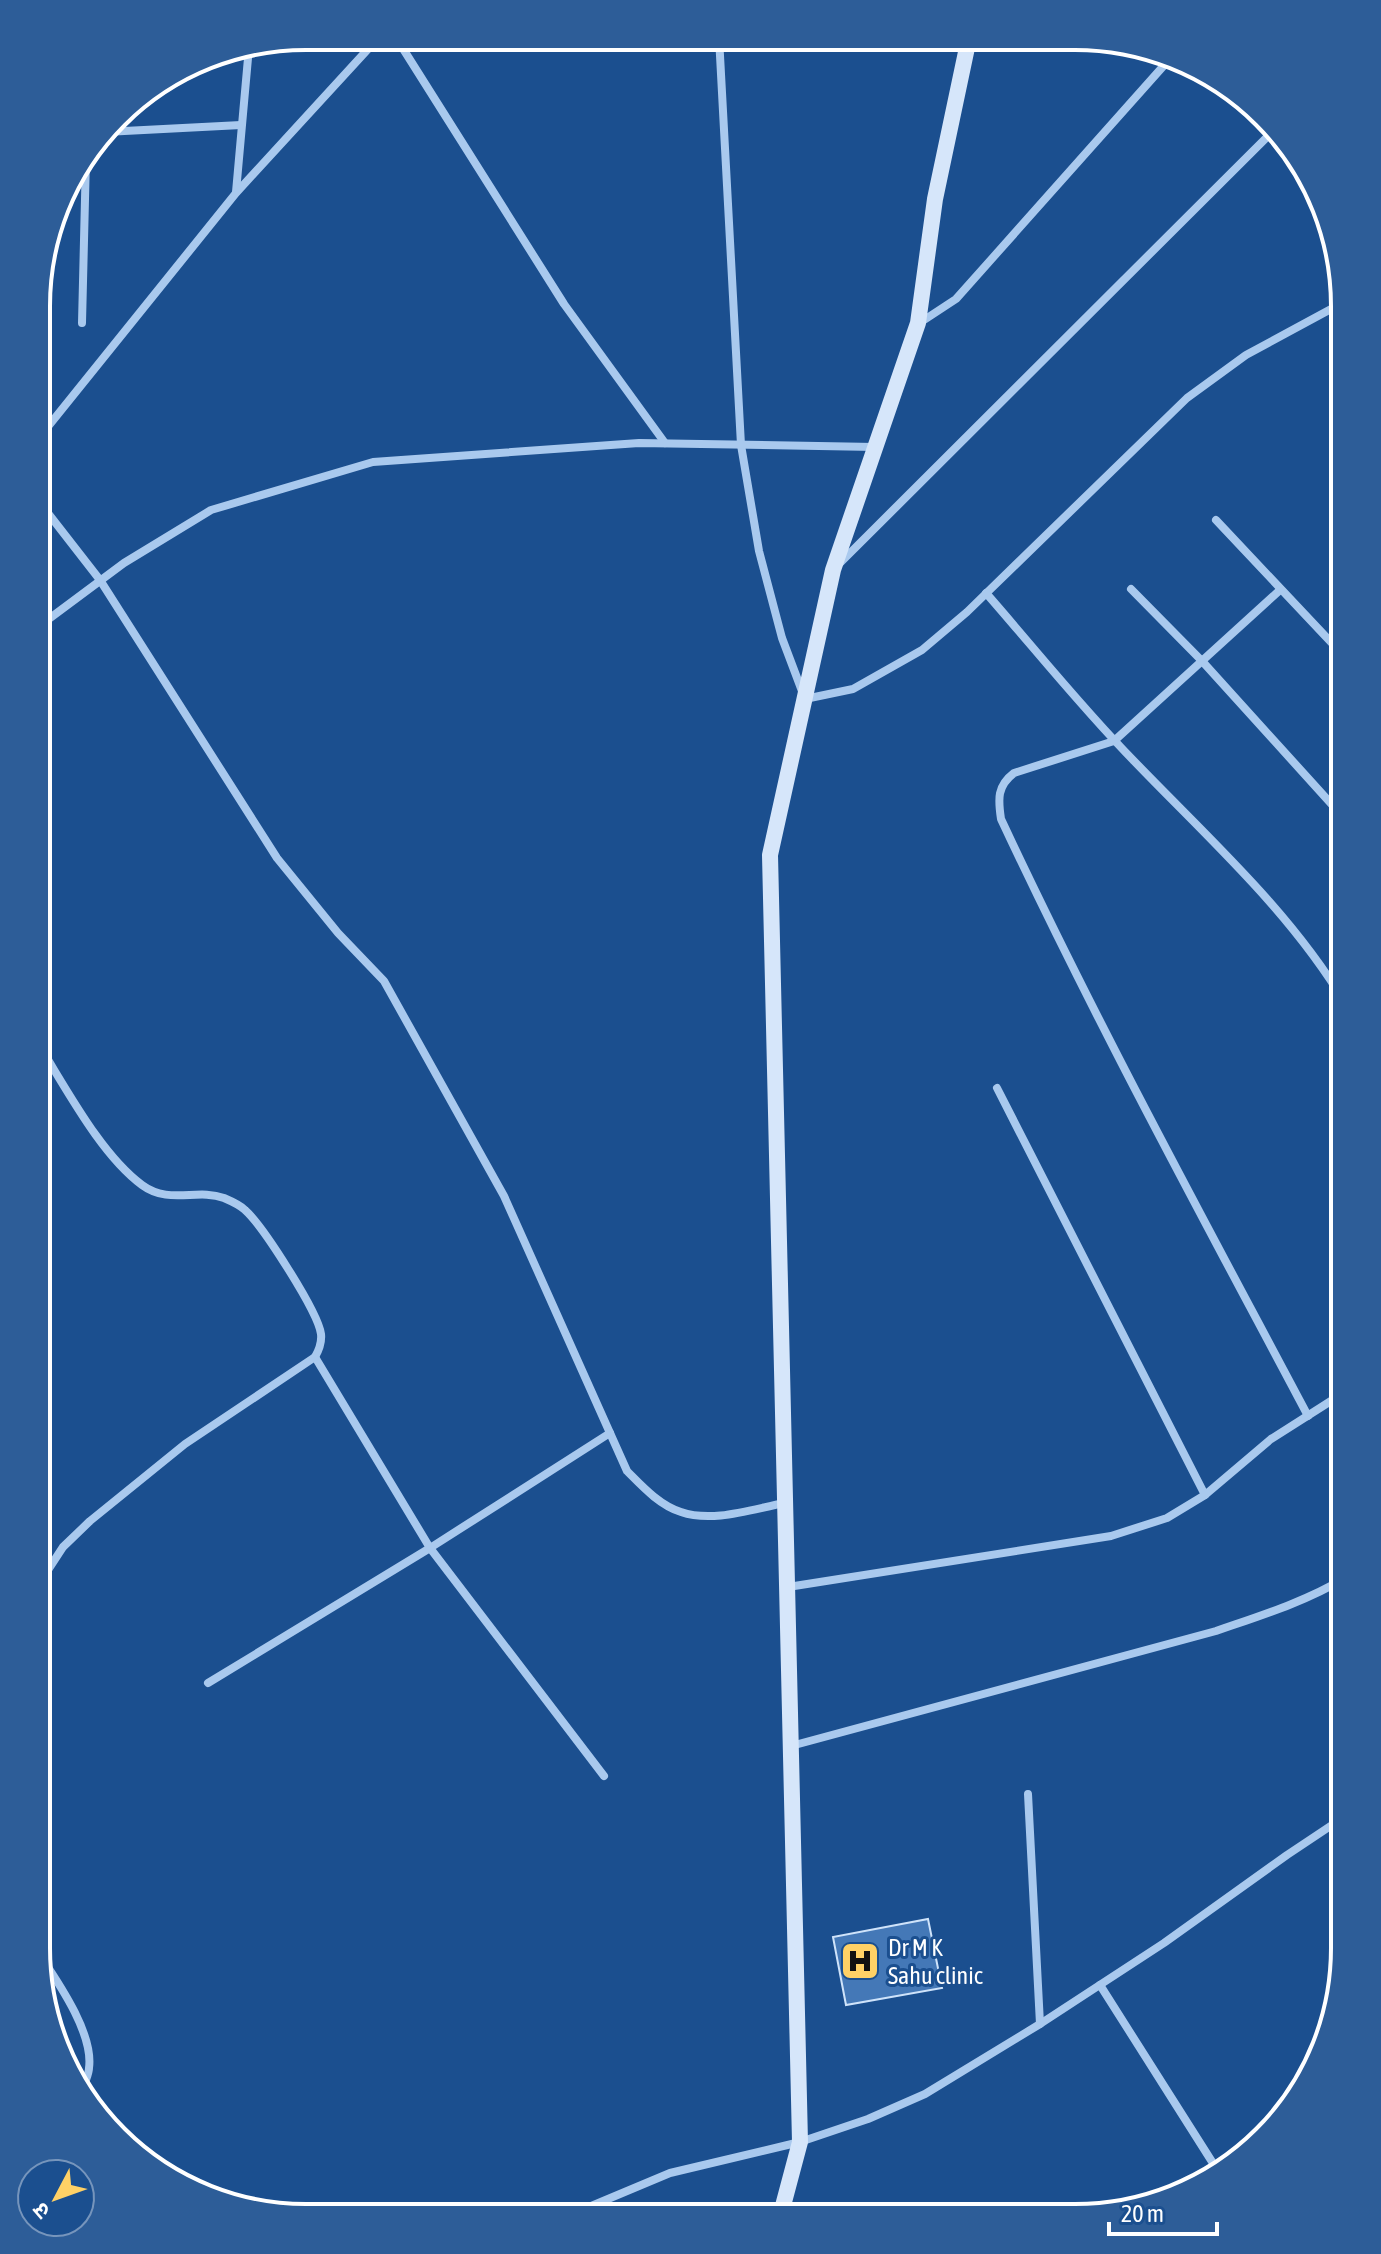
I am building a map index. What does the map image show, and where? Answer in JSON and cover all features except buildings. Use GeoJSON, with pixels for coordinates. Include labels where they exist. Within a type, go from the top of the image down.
{"type":"FeatureCollection","features":[{"type":"Feature","properties":{"kind":"street"},"geometry":{"type":"LineString","coordinates":[[50,425],[236,193],[367,50]]}},
{"type":"Feature","properties":{"kind":"street"},"geometry":{"type":"LineString","coordinates":[[404,50],[564,304],[665,443]]}},
{"type":"Feature","properties":{"kind":"street"},"geometry":{"type":"LineString","coordinates":[[720,50],[741,445],[759,551],[782,638],[805,699]]}},
{"type":"Feature","properties":{"kind":"street"},"geometry":{"type":"LineString","coordinates":[[783,2204],[800,2142],[770,855],[833,570],[918,323],[935,199],[966,50]]}},
{"type":"Feature","properties":{"kind":"street"},"geometry":{"type":"LineString","coordinates":[[236,193],[248,57]]}},
{"type":"Feature","properties":{"kind":"street"},"geometry":{"type":"LineString","coordinates":[[918,323],[956,299],[1163,67]]}},
{"type":"Feature","properties":{"kind":"street"},"geometry":{"type":"LineString","coordinates":[[120,131],[241,125]]}},
{"type":"Feature","properties":{"kind":"street"},"geometry":{"type":"LineString","coordinates":[[833,570],[1267,137]]}},
{"type":"Feature","properties":{"kind":"street"},"geometry":{"type":"LineString","coordinates":[[82,323],[86,176]]}},
{"type":"Feature","properties":{"kind":"street"},"geometry":{"type":"LineString","coordinates":[[805,699],[853,689],[922,650],[986,593],[1187,398],[1246,355],[1331,309]]}},
{"type":"Feature","properties":{"kind":"street"},"geometry":{"type":"LineString","coordinates":[[50,618],[124,563],[211,510],[373,462],[639,443],[875,447]]}},
{"type":"Feature","properties":{"kind":"street"},"geometry":{"type":"LineString","coordinates":[[1216,520],[1331,642]]}},
{"type":"Feature","properties":{"kind":"street"},"geometry":{"type":"LineString","coordinates":[[50,521],[100,580],[277,858],[338,933],[384,981],[504,1196],[627,1471],[652,1496],[680,1512],[713,1516],[785,1503]]}},
{"type":"Feature","properties":{"kind":"street"},"geometry":{"type":"LineString","coordinates":[[1131,589],[1202,661],[1331,803]]}},
{"type":"Feature","properties":{"kind":"street"},"geometry":{"type":"LineString","coordinates":[[1280,590],[1114,741],[1014,773],[1005,780],[999,791],[1001,819],[1116,1054],[1308,1416]]}},
{"type":"Feature","properties":{"kind":"street"},"geometry":{"type":"LineString","coordinates":[[986,593],[1114,741],[1286,919],[1331,980]]}},
{"type":"Feature","properties":{"kind":"street"},"geometry":{"type":"LineString","coordinates":[[50,1062],[103,1143],[144,1186],[183,1197],[205,1193],[244,1209],[266,1233],[320,1330],[322,1339],[315,1357],[185,1444],[90,1521],[63,1547],[50,1567]]}},
{"type":"Feature","properties":{"kind":"street"},"geometry":{"type":"LineString","coordinates":[[997,1088],[1205,1495]]}},
{"type":"Feature","properties":{"kind":"street"},"geometry":{"type":"LineString","coordinates":[[315,1357],[430,1548],[604,1776]]}},
{"type":"Feature","properties":{"kind":"street"},"geometry":{"type":"LineString","coordinates":[[787,1587],[1111,1536],[1167,1518],[1205,1495],[1271,1439],[1330,1402]]}},
{"type":"Feature","properties":{"kind":"street"},"geometry":{"type":"LineString","coordinates":[[208,1683],[430,1548],[610,1433]]}},
{"type":"Feature","properties":{"kind":"street"},"geometry":{"type":"LineString","coordinates":[[790,1746],[1216,1631],[1272,1612],[1330,1587]]}},
{"type":"Feature","properties":{"kind":"street"},"geometry":{"type":"LineString","coordinates":[[1028,1794],[1040,2024]]}},
{"type":"Feature","properties":{"kind":"street"},"geometry":{"type":"LineString","coordinates":[[596,2204],[670,2173],[800,2142],[868,2119],[925,2094],[1164,1943],[1330,1826]]}},
{"type":"Feature","properties":{"kind":"street"},"geometry":{"type":"LineString","coordinates":[[51,1972],[65,1992],[84,2033],[90,2067],[86,2079]]}},
{"type":"Feature","properties":{"kind":"street"},"geometry":{"type":"LineString","coordinates":[[1100,1985],[1213,2163]]}},
{"type":"Feature","properties":{"kind":"place","name":"Dr M K Sahu clinic"},"geometry":{"type":"Point","coordinates":[860,1961]}}]}
